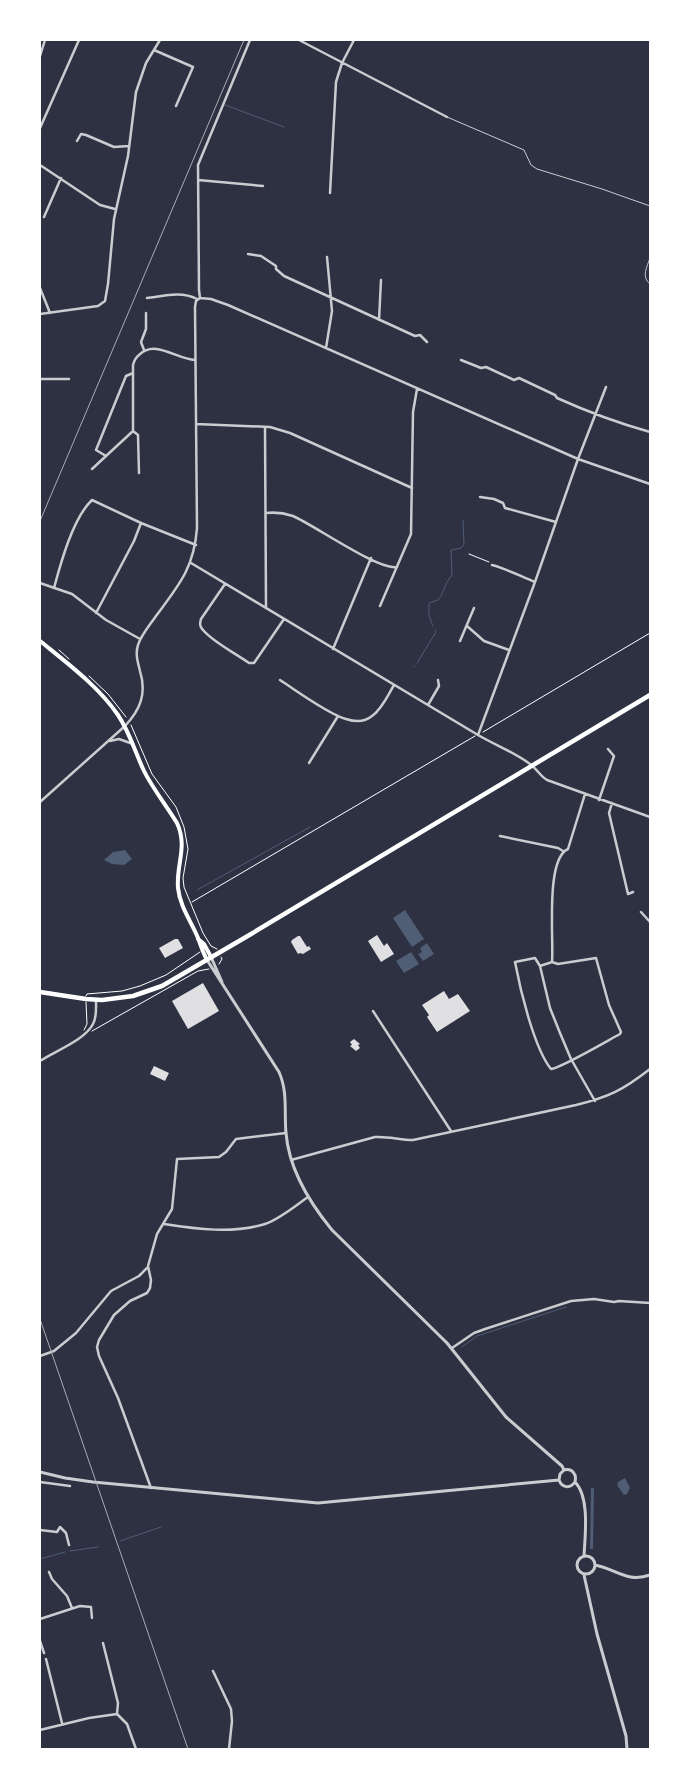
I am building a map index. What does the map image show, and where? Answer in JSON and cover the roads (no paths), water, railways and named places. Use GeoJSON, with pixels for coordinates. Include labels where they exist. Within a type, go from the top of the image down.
{"type":"FeatureCollection","features":[{"type":"Feature","properties":{"kind":"main road"},"geometry":{"type":"LineString","coordinates":[[40,641],[102,696],[125,726],[149,780],[180,829],[183,848],[178,877],[179,892],[201,951],[209,959]]}},
{"type":"Feature","properties":{"kind":"main road"},"geometry":{"type":"LineString","coordinates":[[40,992],[96,1000],[118,999],[152,990],[219,954],[650,695]]}},
{"type":"Feature","properties":{"kind":"main road"},"geometry":{"type":"LineString","coordinates":[[198,939],[206,948],[209,959]]}},
{"type":"Feature","properties":{"kind":"street"},"geometry":{"type":"LineString","coordinates":[[40,56],[46,40]]}},
{"type":"Feature","properties":{"kind":"street"},"geometry":{"type":"LineString","coordinates":[[40,128],[79,40]]}},
{"type":"Feature","properties":{"kind":"street"},"geometry":{"type":"LineString","coordinates":[[40,314],[98,306],[105,299],[115,209],[130,146],[133,110],[138,83],[146,63],[160,40]]}},
{"type":"Feature","properties":{"kind":"street"},"geometry":{"type":"LineString","coordinates":[[40,802],[134,717],[142,701],[143,678],[136,652],[140,639],[180,583],[191,563],[196,545],[195,303],[199,298],[198,165],[250,40]]}},
{"type":"Feature","properties":{"kind":"street"},"geometry":{"type":"LineString","coordinates":[[299,40],[447,117]]}},
{"type":"Feature","properties":{"kind":"street"},"geometry":{"type":"LineString","coordinates":[[330,192],[336,82],[342,63],[354,40]]}},
{"type":"Feature","properties":{"kind":"street"},"geometry":{"type":"LineString","coordinates":[[154,50],[193,68],[176,106]]}},
{"type":"Feature","properties":{"kind":"street"},"geometry":{"type":"LineString","coordinates":[[78,141],[81,134],[114,148],[130,146]]}},
{"type":"Feature","properties":{"kind":"street"},"geometry":{"type":"LineString","coordinates":[[40,165],[100,205],[115,209]]}},
{"type":"Feature","properties":{"kind":"street"},"geometry":{"type":"LineString","coordinates":[[44,217],[61,178]]}},
{"type":"Feature","properties":{"kind":"street"},"geometry":{"type":"LineString","coordinates":[[198,180],[263,186]]}},
{"type":"Feature","properties":{"kind":"street"},"geometry":{"type":"LineString","coordinates":[[248,254],[261,256],[276,266],[276,269],[284,276],[331,298],[415,336],[420,334],[427,342]]}},
{"type":"Feature","properties":{"kind":"street"},"geometry":{"type":"LineString","coordinates":[[326,348],[332,311],[327,257]]}},
{"type":"Feature","properties":{"kind":"street"},"geometry":{"type":"LineString","coordinates":[[379,320],[381,280]]}},
{"type":"Feature","properties":{"kind":"street"},"geometry":{"type":"LineString","coordinates":[[40,288],[50,313]]}},
{"type":"Feature","properties":{"kind":"street"},"geometry":{"type":"LineString","coordinates":[[146,298],[181,294],[215,300],[578,459],[650,484]]}},
{"type":"Feature","properties":{"kind":"street"},"geometry":{"type":"LineString","coordinates":[[144,350],[141,342],[146,329],[146,313]]}},
{"type":"Feature","properties":{"kind":"street"},"geometry":{"type":"LineString","coordinates":[[92,469],[133,431],[133,362],[144,350],[154,348],[195,360]]}},
{"type":"Feature","properties":{"kind":"street"},"geometry":{"type":"LineString","coordinates":[[461,360],[481,368],[486,367],[514,380],[519,378],[555,395],[557,398],[596,415],[638,430],[650,432]]}},
{"type":"Feature","properties":{"kind":"street"},"geometry":{"type":"LineString","coordinates":[[106,456],[96,450],[126,376],[132,373]]}},
{"type":"Feature","properties":{"kind":"street"},"geometry":{"type":"LineString","coordinates":[[40,379],[68,379]]}},
{"type":"Feature","properties":{"kind":"street"},"geometry":{"type":"LineString","coordinates":[[478,735],[578,459],[606,388]]}},
{"type":"Feature","properties":{"kind":"street"},"geometry":{"type":"LineString","coordinates":[[380,606],[411,534],[413,412],[417,389]]}},
{"type":"Feature","properties":{"kind":"street"},"geometry":{"type":"LineString","coordinates":[[196,424],[265,427],[290,433],[412,488]]}},
{"type":"Feature","properties":{"kind":"street"},"geometry":{"type":"LineString","coordinates":[[265,427],[266,609]]}},
{"type":"Feature","properties":{"kind":"street"},"geometry":{"type":"LineString","coordinates":[[133,431],[138,435],[139,473]]}},
{"type":"Feature","properties":{"kind":"street"},"geometry":{"type":"LineString","coordinates":[[480,497],[494,499],[503,504],[505,508],[556,522]]}},
{"type":"Feature","properties":{"kind":"street"},"geometry":{"type":"LineString","coordinates":[[54,588],[62,559],[79,518],[92,500],[141,523],[196,545]]}},
{"type":"Feature","properties":{"kind":"street"},"geometry":{"type":"LineString","coordinates":[[266,513],[276,512],[293,516],[388,567],[397,567]]}},
{"type":"Feature","properties":{"kind":"street"},"geometry":{"type":"LineString","coordinates":[[96,613],[134,541],[141,523]]}},
{"type":"Feature","properties":{"kind":"street"},"geometry":{"type":"LineString","coordinates":[[333,649],[371,558]]}},
{"type":"Feature","properties":{"kind":"street"},"geometry":{"type":"LineString","coordinates":[[191,563],[478,735],[532,765],[538,774],[547,780],[650,817]]}},
{"type":"Feature","properties":{"kind":"street"},"geometry":{"type":"LineString","coordinates":[[492,565],[510,570],[514,574],[535,582]]}},
{"type":"Feature","properties":{"kind":"street"},"geometry":{"type":"LineString","coordinates":[[40,584],[72,594],[106,620],[140,639]]}},
{"type":"Feature","properties":{"kind":"street"},"geometry":{"type":"LineString","coordinates":[[225,584],[201,619],[200,624],[202,630],[249,662],[254,663],[284,619]]}},
{"type":"Feature","properties":{"kind":"street"},"geometry":{"type":"LineString","coordinates":[[460,641],[474,608]]}},
{"type":"Feature","properties":{"kind":"street"},"geometry":{"type":"LineString","coordinates":[[467,626],[484,641],[509,650]]}},
{"type":"Feature","properties":{"kind":"street"},"geometry":{"type":"LineString","coordinates":[[280,680],[338,716],[353,721],[366,720],[377,712],[394,685]]}},
{"type":"Feature","properties":{"kind":"street"},"geometry":{"type":"LineString","coordinates":[[428,705],[438,686],[438,680]]}},
{"type":"Feature","properties":{"kind":"street"},"geometry":{"type":"LineString","coordinates":[[309,763],[338,716]]}},
{"type":"Feature","properties":{"kind":"street"},"geometry":{"type":"LineString","coordinates":[[108,742],[121,739],[134,745]]}},
{"type":"Feature","properties":{"kind":"street"},"geometry":{"type":"LineString","coordinates":[[599,800],[614,756],[608,749]]}},
{"type":"Feature","properties":{"kind":"street"},"geometry":{"type":"LineString","coordinates":[[552,962],[552,896],[558,863],[563,851],[568,850],[585,794]]}},
{"type":"Feature","properties":{"kind":"street"},"geometry":{"type":"LineString","coordinates":[[612,803],[609,813],[628,894],[632,892]]}},
{"type":"Feature","properties":{"kind":"street"},"geometry":{"type":"LineString","coordinates":[[500,836],[558,848],[563,851]]}},
{"type":"Feature","properties":{"kind":"street"},"geometry":{"type":"LineString","coordinates":[[641,912],[650,922]]}},
{"type":"Feature","properties":{"kind":"street"},"geometry":{"type":"LineString","coordinates":[[540,966],[552,962],[558,964],[596,958],[609,1005],[621,1032],[571,1059],[556,1068],[551,1069],[532,1027],[523,999],[515,962],[535,958],[540,966],[550,1008],[571,1059],[595,1101]]}},
{"type":"Feature","properties":{"kind":"street"},"geometry":{"type":"LineString","coordinates":[[209,959],[223,985],[281,1077],[285,1093],[286,1133],[291,1160],[308,1197],[332,1230],[452,1348],[506,1417],[562,1466],[564,1470]]}},
{"type":"Feature","properties":{"kind":"street"},"geometry":{"type":"LineString","coordinates":[[40,1061],[78,1039],[89,1030],[96,1017],[96,1000]]}},
{"type":"Feature","properties":{"kind":"street"},"geometry":{"type":"LineString","coordinates":[[373,1011],[451,1132]]}},
{"type":"Feature","properties":{"kind":"street"},"geometry":{"type":"LineString","coordinates":[[291,1160],[375,1137],[384,1136],[414,1140],[595,1101],[627,1087],[650,1069]]}},
{"type":"Feature","properties":{"kind":"street"},"geometry":{"type":"LineString","coordinates":[[40,1356],[54,1351],[76,1333],[111,1291],[139,1276],[148,1266],[157,1234],[172,1209],[177,1159],[216,1158],[226,1152],[236,1139],[286,1133]]}},
{"type":"Feature","properties":{"kind":"street"},"geometry":{"type":"LineString","coordinates":[[164,1224],[202,1229],[256,1226],[271,1221],[308,1197]]}},
{"type":"Feature","properties":{"kind":"street"},"geometry":{"type":"LineString","coordinates":[[148,1266],[151,1280],[147,1293],[130,1301],[114,1315],[99,1340],[98,1347],[99,1356],[118,1398],[151,1488]]}},
{"type":"Feature","properties":{"kind":"street"},"geometry":{"type":"LineString","coordinates":[[452,1348],[485,1328],[571,1302],[594,1299],[614,1302],[650,1302]]}},
{"type":"Feature","properties":{"kind":"street"},"geometry":{"type":"LineString","coordinates":[[564,1470],[560,1474],[559,1480],[561,1484],[566,1487],[571,1486],[575,1482]]}},
{"type":"Feature","properties":{"kind":"street"},"geometry":{"type":"LineString","coordinates":[[564,1470],[574,1472],[575,1482],[584,1502],[584,1556]]}},
{"type":"Feature","properties":{"kind":"street"},"geometry":{"type":"LineString","coordinates":[[40,1472],[65,1478],[151,1488],[318,1503],[559,1480]]}},
{"type":"Feature","properties":{"kind":"street"},"geometry":{"type":"LineString","coordinates":[[40,1482],[70,1486]]}},
{"type":"Feature","properties":{"kind":"street"},"geometry":{"type":"LineString","coordinates":[[40,1530],[57,1532],[60,1527],[66,1533],[69,1544]]}},
{"type":"Feature","properties":{"kind":"street"},"geometry":{"type":"LineString","coordinates":[[584,1574],[593,1572],[595,1565],[592,1558],[584,1556],[579,1559],[576,1566],[584,1574],[597,1634],[626,1736],[627,1749]]}},
{"type":"Feature","properties":{"kind":"street"},"geometry":{"type":"LineString","coordinates":[[595,1565],[628,1577],[637,1578],[650,1575]]}},
{"type":"Feature","properties":{"kind":"street"},"geometry":{"type":"LineString","coordinates":[[49,1572],[52,1579],[67,1596],[72,1608]]}},
{"type":"Feature","properties":{"kind":"street"},"geometry":{"type":"LineString","coordinates":[[40,1619],[80,1606],[91,1607],[92,1618]]}},
{"type":"Feature","properties":{"kind":"street"},"geometry":{"type":"LineString","coordinates":[[40,1641],[44,1653]]}},
{"type":"Feature","properties":{"kind":"street"},"geometry":{"type":"LineString","coordinates":[[103,1643],[118,1703],[117,1714]]}},
{"type":"Feature","properties":{"kind":"street"},"geometry":{"type":"LineString","coordinates":[[46,1659],[62,1724]]}},
{"type":"Feature","properties":{"kind":"street"},"geometry":{"type":"LineString","coordinates":[[213,1671],[231,1709],[232,1720],[229,1749]]}},
{"type":"Feature","properties":{"kind":"street"},"geometry":{"type":"LineString","coordinates":[[40,1730],[89,1718],[117,1714]]}},
{"type":"Feature","properties":{"kind":"street"},"geometry":{"type":"LineString","coordinates":[[117,1714],[127,1724],[136,1749]]}},
{"type":"Feature","properties":{"kind":"lane"},"geometry":{"type":"LineString","coordinates":[[447,117],[524,150],[531,165],[537,169],[650,206]]}},
{"type":"Feature","properties":{"kind":"lane"},"geometry":{"type":"LineString","coordinates":[[650,258],[645,274],[646,280],[650,284]]}},
{"type":"Feature","properties":{"kind":"water"},"geometry":{"type":"Polygon","coordinates":[[[125,850],[132,859],[124,865],[112,864],[104,860],[113,852],[125,850]]]}},
{"type":"Feature","properties":{"kind":"water"},"geometry":{"type":"Polygon","coordinates":[[[405,910],[424,939],[412,947],[393,918],[405,910]]]}},
{"type":"Feature","properties":{"kind":"water"},"geometry":{"type":"Polygon","coordinates":[[[427,943],[434,954],[423,961],[418,954],[422,952],[420,948],[427,943]]]}},
{"type":"Feature","properties":{"kind":"water"},"geometry":{"type":"Polygon","coordinates":[[[411,952],[419,964],[404,973],[396,961],[411,952]]]}},
{"type":"Feature","properties":{"kind":"water"},"geometry":{"type":"Polygon","coordinates":[[[625,1478],[630,1488],[627,1494],[624,1495],[617,1485],[618,1482],[625,1478]]]}},
{"type":"Feature","properties":{"kind":"water"},"geometry":{"type":"Polygon","coordinates":[[[591,1488],[594,1488],[593,1549],[590,1549],[591,1488]]]}},
{"type":"Feature","properties":{"kind":"waterway"},"geometry":{"type":"LineString","coordinates":[[225,105],[284,127]]}},
{"type":"Feature","properties":{"kind":"waterway"},"geometry":{"type":"LineString","coordinates":[[433,626],[429,616],[429,603],[438,600],[452,575],[451,550],[461,548],[464,545],[463,520]]}},
{"type":"Feature","properties":{"kind":"waterway"},"geometry":{"type":"LineString","coordinates":[[417,663],[436,632],[435,630]]}},
{"type":"Feature","properties":{"kind":"waterway"},"geometry":{"type":"LineString","coordinates":[[197,890],[310,827]]}},
{"type":"Feature","properties":{"kind":"waterway"},"geometry":{"type":"LineString","coordinates":[[462,1347],[477,1336],[566,1307]]}},
{"type":"Feature","properties":{"kind":"waterway"},"geometry":{"type":"LineString","coordinates":[[120,1541],[161,1527]]}},
{"type":"Feature","properties":{"kind":"waterway"},"geometry":{"type":"LineString","coordinates":[[70,1551],[98,1547]]}},
{"type":"Feature","properties":{"kind":"waterway"},"geometry":{"type":"LineString","coordinates":[[40,1559],[65,1552]]}},
{"type":"Feature","properties":{"kind":"railway"},"geometry":{"type":"LineString","coordinates":[[40,521],[244,40]]}},
{"type":"Feature","properties":{"kind":"railway"},"geometry":{"type":"LineString","coordinates":[[40,1319],[188,1749]]}}]}
